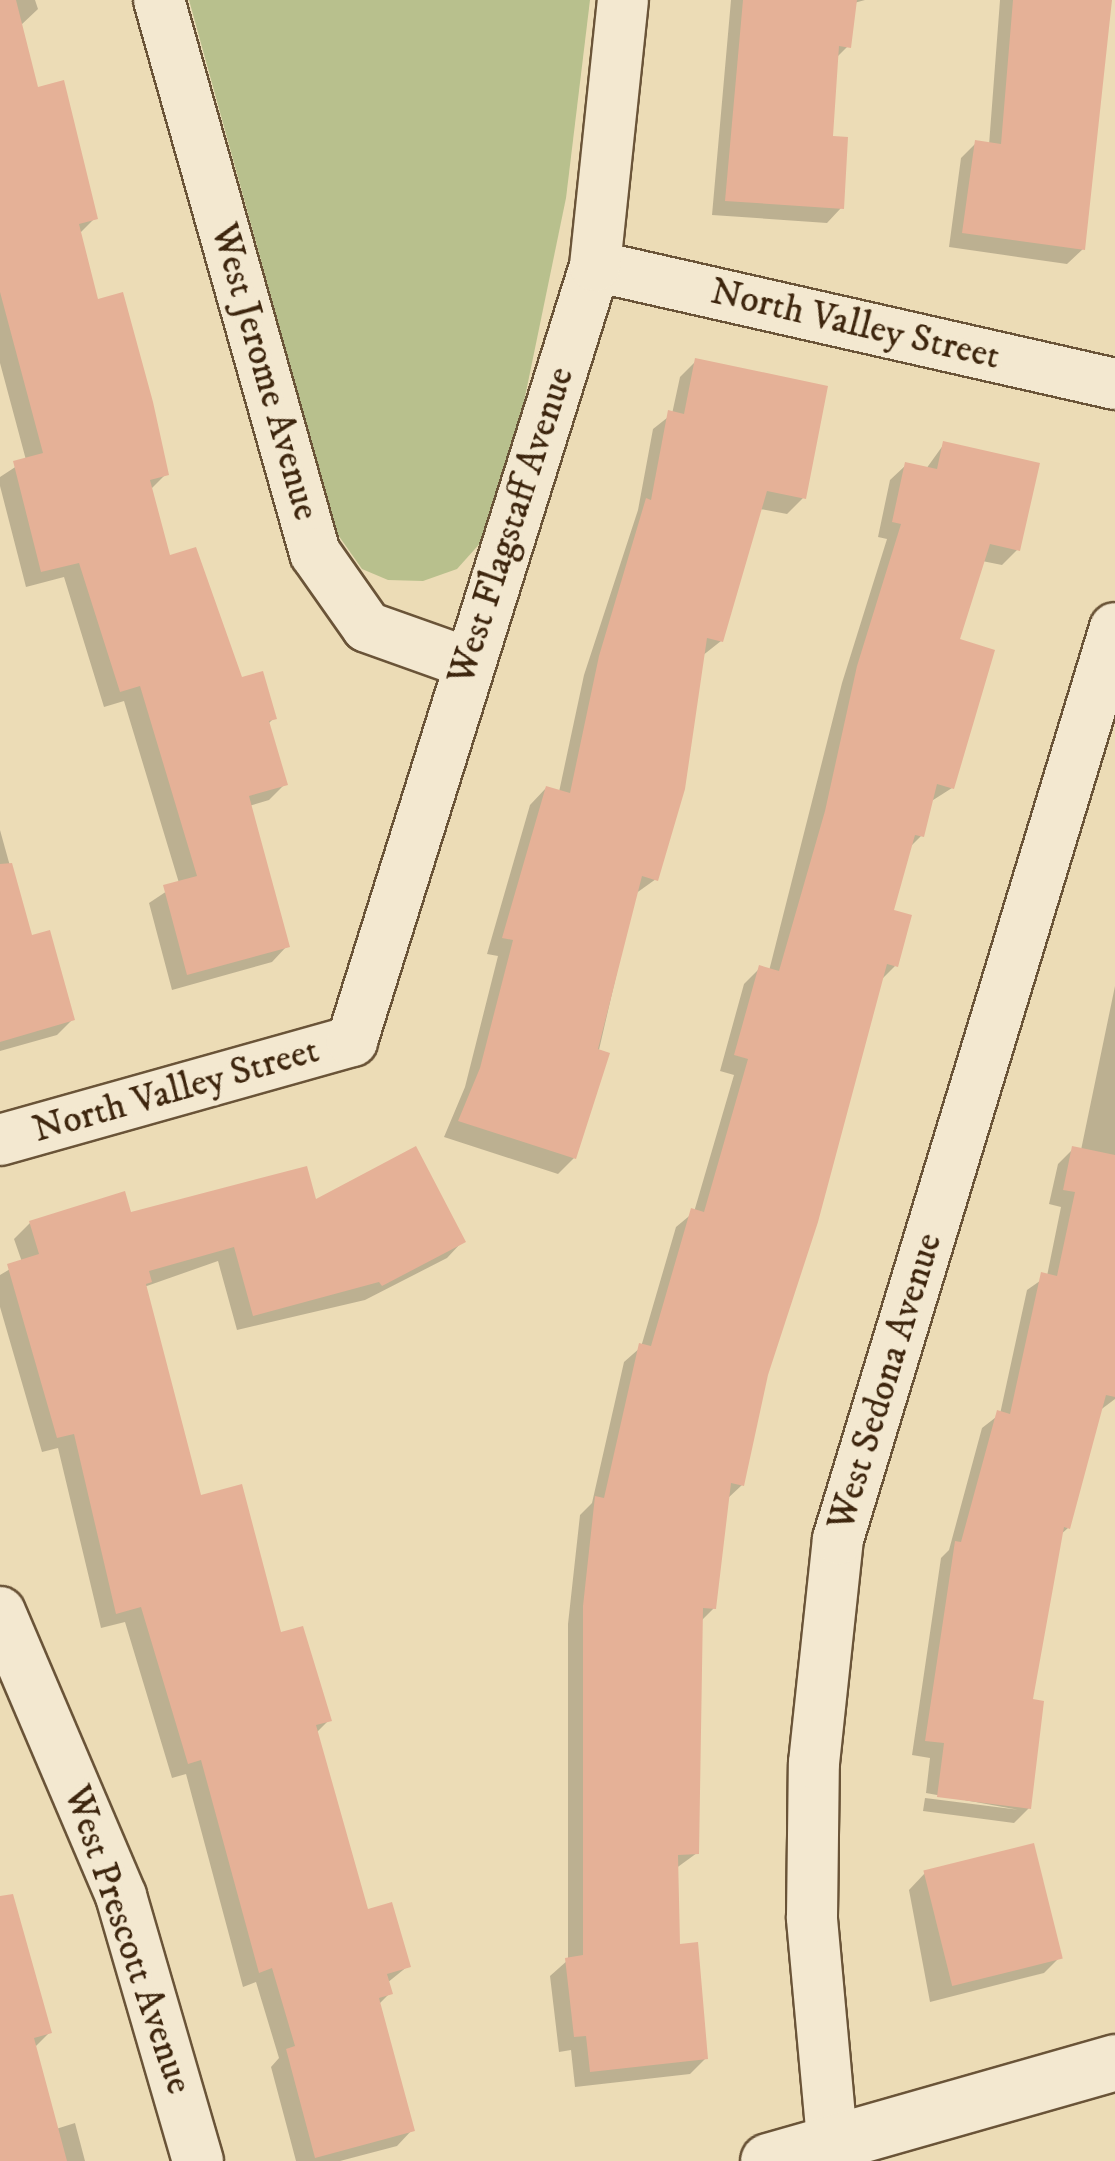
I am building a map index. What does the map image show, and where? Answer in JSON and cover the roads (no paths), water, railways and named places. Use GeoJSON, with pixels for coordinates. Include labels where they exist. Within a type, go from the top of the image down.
{"type":"FeatureCollection","features":[{"type":"Feature","properties":{"kind":"street","name":"West Jerome Avenue"},"geometry":{"type":"LineString","coordinates":[[159,0],[315,553],[367,627],[468,663]]}},
{"type":"Feature","properties":{"kind":"street","name":"West Flagstaff Avenue"},"geometry":{"type":"LineString","coordinates":[[352,1041],[595,266],[623,0]]}},
{"type":"Feature","properties":{"kind":"street","name":"North Valley Street"},"geometry":{"type":"LineString","coordinates":[[595,266],[1115,384]]}},
{"type":"Feature","properties":{"kind":"street","name":"West Sedona Avenue"},"geometry":{"type":"LineString","coordinates":[[832,2152],[812,1917],[814,1802],[838,1539],[1115,628]]}},
{"type":"Feature","properties":{"kind":"street","name":"North Valley Street"},"geometry":{"type":"LineString","coordinates":[[0,1140],[352,1041]]}},
{"type":"Feature","properties":{"kind":"street","name":"West Prescott Avenue"},"geometry":{"type":"LineString","coordinates":[[0,1612],[121,1896],[198,2161]]}},
{"type":"Feature","properties":{"kind":"street"},"geometry":{"type":"LineString","coordinates":[[768,2161],[832,2152],[1115,2062]]}}]}
